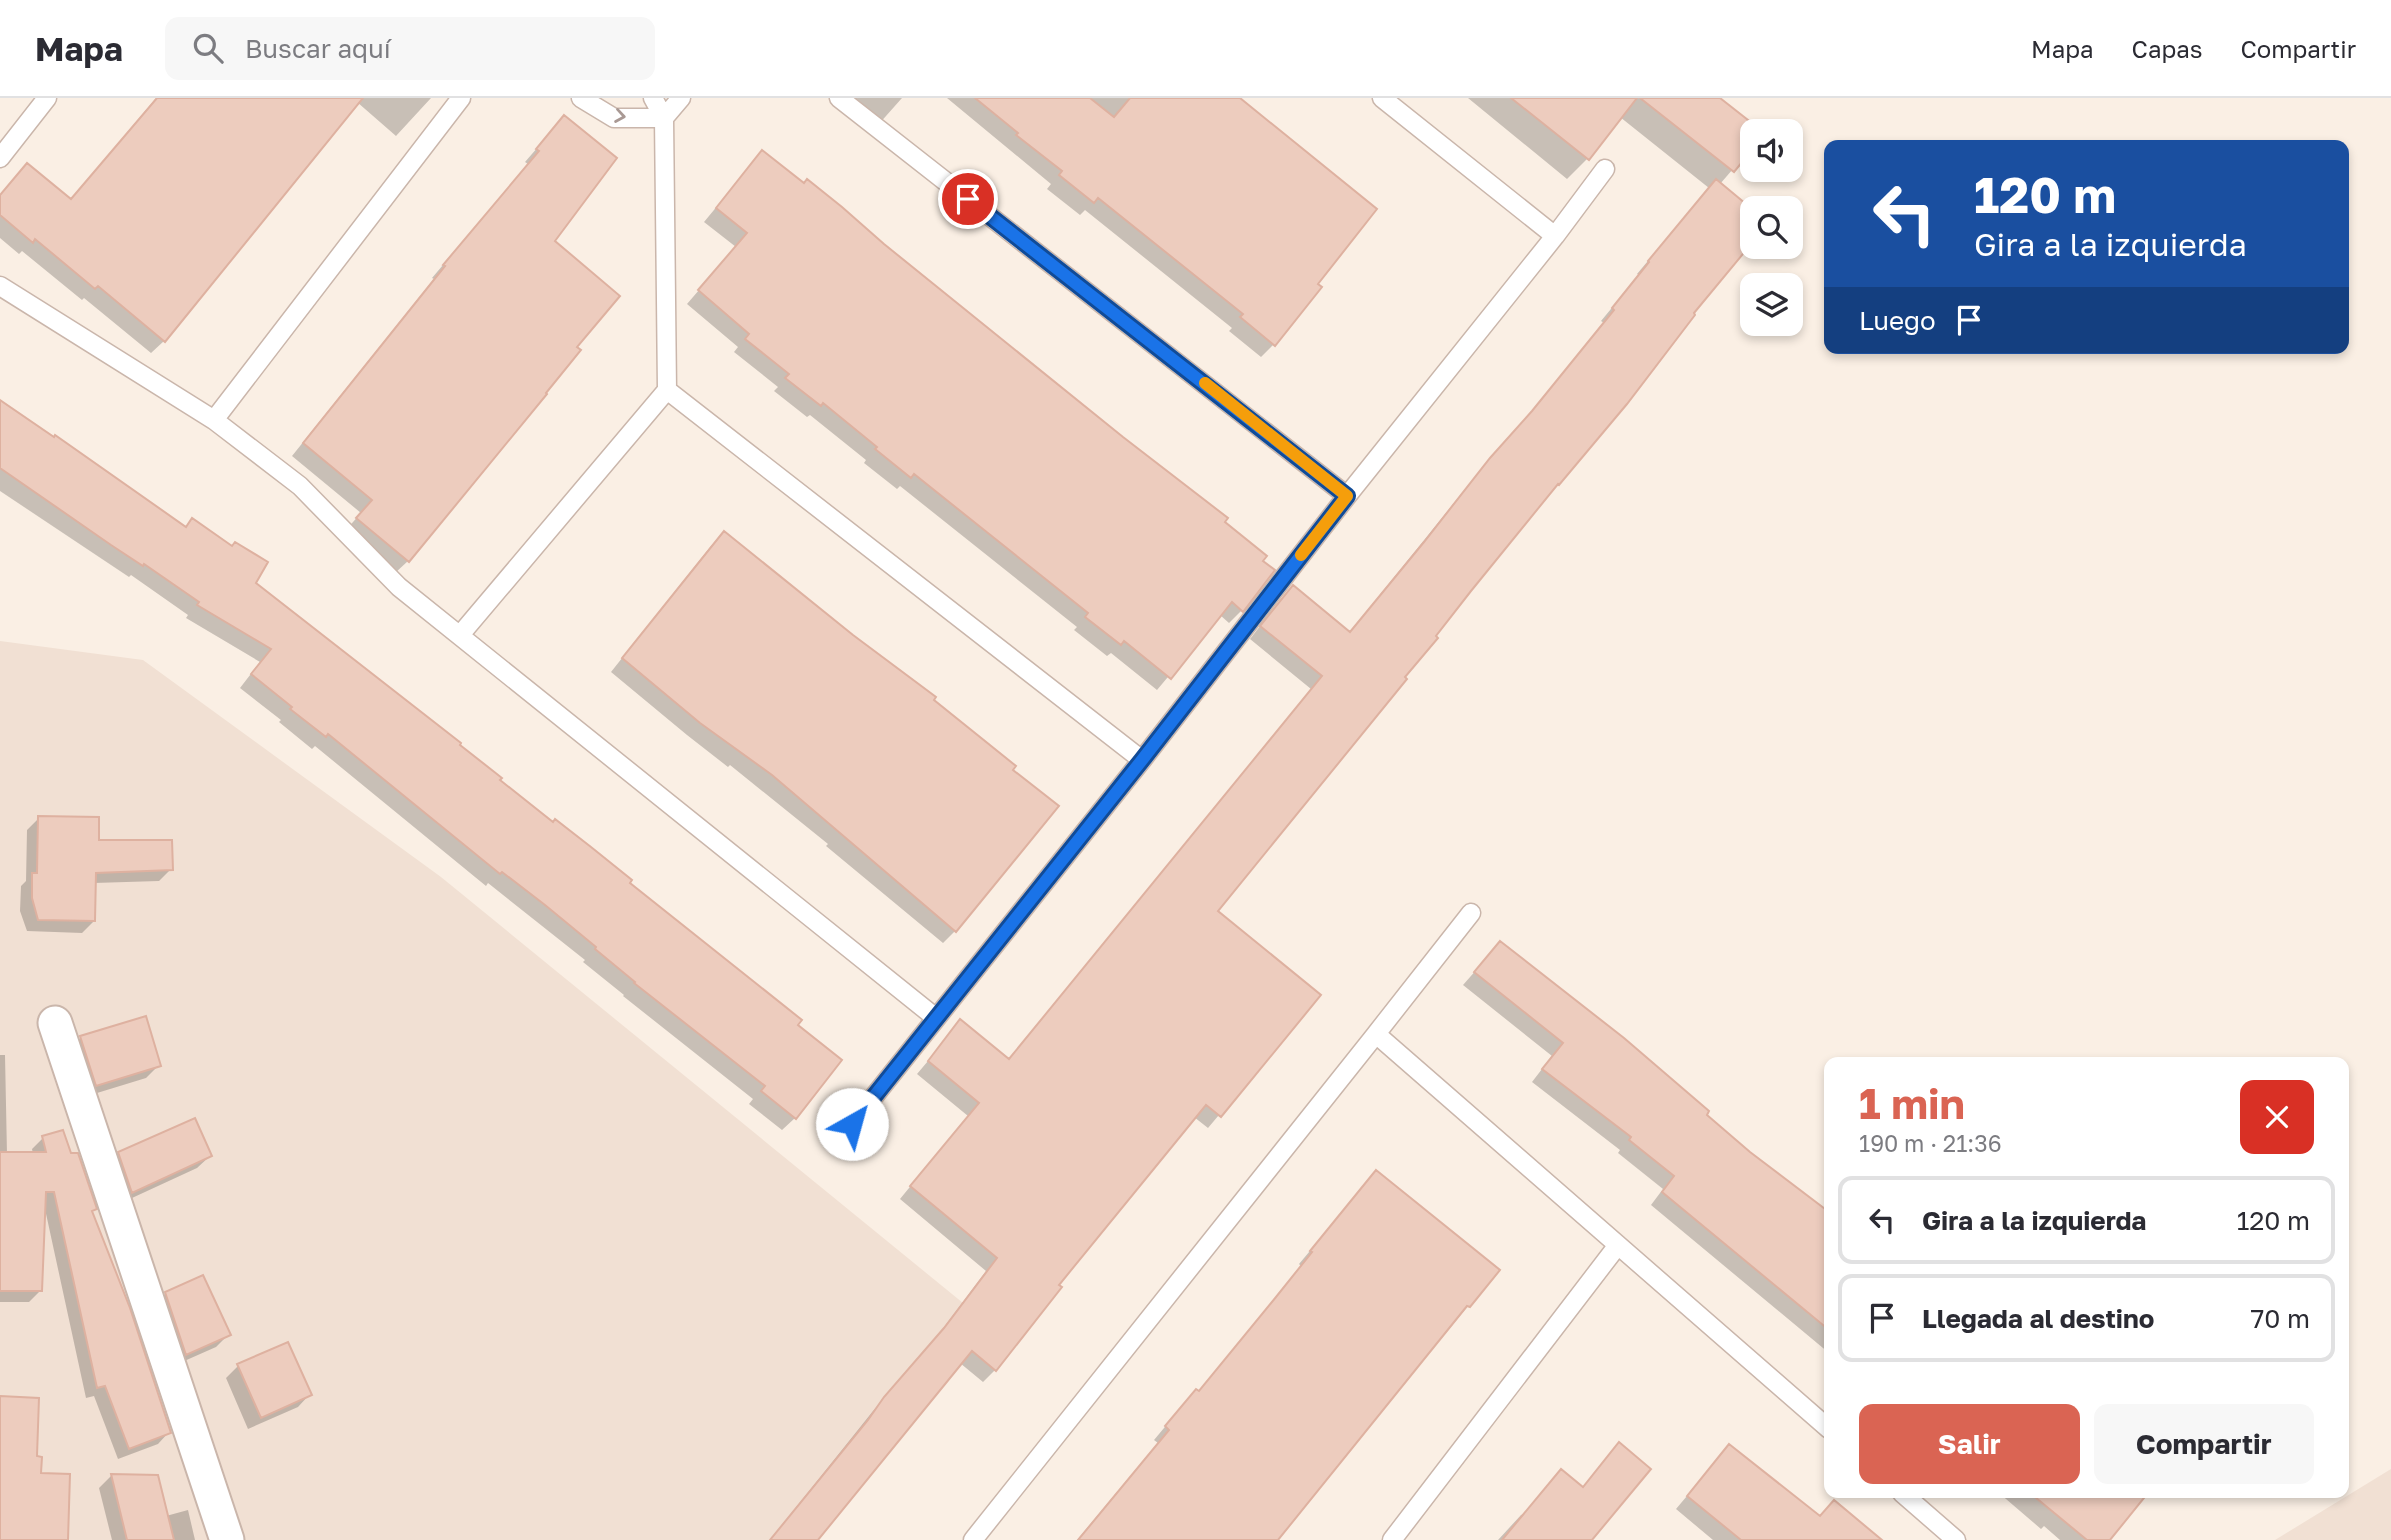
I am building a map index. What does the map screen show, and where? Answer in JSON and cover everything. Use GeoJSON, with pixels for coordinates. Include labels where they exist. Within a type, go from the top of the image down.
{"type":"FeatureCollection","features":[{"type":"Feature","properties":{"kind":"street"},"geometry":{"type":"LineString","coordinates":[[55,1023],[227,1540]]}},
{"type":"Feature","properties":{"kind":"lane"},"geometry":{"type":"LineString","coordinates":[[0,158],[47,98]]}},
{"type":"Feature","properties":{"kind":"lane"},"geometry":{"type":"LineString","coordinates":[[214,420],[461,98]]}},
{"type":"Feature","properties":{"kind":"lane"},"geometry":{"type":"LineString","coordinates":[[581,98],[614,118],[664,118],[681,98]]}},
{"type":"Feature","properties":{"kind":"lane"},"geometry":{"type":"LineString","coordinates":[[460,635],[667,390],[664,118],[653,98]]}},
{"type":"Feature","properties":{"kind":"lane"},"geometry":{"type":"LineString","coordinates":[[839,98],[1347,496]]}},
{"type":"Feature","properties":{"kind":"lane"},"geometry":{"type":"LineString","coordinates":[[1382,98],[1555,236]]}},
{"type":"Feature","properties":{"kind":"lane"},"geometry":{"type":"LineString","coordinates":[[852,1124],[1142,760],[1605,169]]}},
{"type":"Feature","properties":{"kind":"lane"},"geometry":{"type":"LineString","coordinates":[[0,286],[214,420],[300,486],[399,587],[936,1018]]}},
{"type":"Feature","properties":{"kind":"lane"},"geometry":{"type":"LineString","coordinates":[[667,390],[1142,760]]}},
{"type":"Feature","properties":{"kind":"lane"},"geometry":{"type":"LineString","coordinates":[[973,1540],[1471,913]]}},
{"type":"Feature","properties":{"kind":"lane"},"geometry":{"type":"LineString","coordinates":[[1376,1034],[1824,1425]]}},
{"type":"Feature","properties":{"kind":"lane"},"geometry":{"type":"LineString","coordinates":[[1392,1540],[1618,1245]]}},
{"type":"Feature","properties":{"kind":"lane"},"geometry":{"type":"LineString","coordinates":[[1908,1498],[1956,1540]]}},
{"type":"Feature","properties":{"kind":"shaded area"},"geometry":{"type":"Polygon","coordinates":[[[0,641],[143,660],[441,877],[963,1303],[783,1540],[0,1540],[0,641]]]}},
{"type":"Feature","properties":{"kind":"shaded area"},"geometry":{"type":"Polygon","coordinates":[[[2391,1469],[2391,1540],[2275,1540],[2344,1498],[2349,1498],[2349,1495],[2391,1469]]]}},
{"type":"Feature","properties":{"kind":"building"},"geometry":{"type":"Polygon","coordinates":[[[157,98],[363,98],[165,342],[98,286],[95,289],[35,239],[33,243],[0,215],[0,195],[27,163],[71,199],[157,98]]]}},
{"type":"Feature","properties":{"kind":"building"},"geometry":{"type":"Polygon","coordinates":[[[975,98],[1090,98],[1114,117],[1130,98],[1240,98],[1377,209],[1318,284],[1322,287],[1275,346],[1240,317],[1243,314],[1098,198],[1094,203],[1059,175],[1062,171],[975,98]]]}},
{"type":"Feature","properties":{"kind":"building"},"geometry":{"type":"Polygon","coordinates":[[[1511,98],[1637,98],[1589,160],[1511,98]]]}},
{"type":"Feature","properties":{"kind":"building"},"geometry":{"type":"Polygon","coordinates":[[[1640,98],[1720,98],[1747,119],[1740,119],[1740,165],[1734,172],[1640,98]]]}},
{"type":"Feature","properties":{"kind":"building"},"geometry":{"type":"Polygon","coordinates":[[[564,115],[617,158],[555,241],[620,296],[577,347],[581,350],[547,394],[409,562],[356,518],[372,500],[303,443],[445,266],[443,265],[539,151],[536,149],[564,115]]]}},
{"type":"Feature","properties":{"kind":"building"},"geometry":{"type":"Polygon","coordinates":[[[762,150],[804,183],[807,179],[842,207],[1123,437],[1228,518],[1225,522],[1267,556],[1263,561],[1275,570],[1243,612],[1232,602],[1171,679],[1124,641],[1121,645],[1085,617],[1088,613],[914,474],[911,478],[823,403],[821,406],[785,378],[789,374],[745,339],[749,334],[698,290],[747,233],[716,208],[762,150]]]}},
{"type":"Feature","properties":{"kind":"building"},"geometry":{"type":"Polygon","coordinates":[[[1716,179],[1740,199],[1740,257],[1694,313],[1627,404],[1471,591],[1436,636],[1438,638],[1405,677],[1407,679],[1218,911],[1321,995],[1221,1117],[1206,1105],[1059,1285],[1062,1287],[996,1371],[972,1351],[818,1540],[770,1540],[884,1397],[944,1328],[997,1258],[910,1186],[979,1103],[928,1061],[960,1019],[1009,1059],[1322,676],[1260,626],[1293,585],[1350,632],[1614,310],[1612,308],[1716,179]]]}},
{"type":"Feature","properties":{"kind":"building"},"geometry":{"type":"Polygon","coordinates":[[[0,400],[54,437],[55,435],[186,527],[192,518],[232,546],[235,542],[268,562],[256,583],[461,743],[460,745],[502,778],[500,780],[553,822],[555,819],[591,847],[632,880],[630,883],[802,1020],[798,1025],[842,1060],[796,1119],[761,1091],[765,1086],[634,983],[545,905],[502,872],[500,874],[328,734],[326,737],[290,709],[292,707],[251,674],[271,649],[197,605],[199,602],[0,468],[0,400]]]}},
{"type":"Feature","properties":{"kind":"building"},"geometry":{"type":"Polygon","coordinates":[[[724,531],[853,635],[936,697],[934,700],[1016,766],[1013,770],[1059,806],[956,932],[772,775],[700,723],[622,658],[724,531]]]}},
{"type":"Feature","properties":{"kind":"building"},"geometry":{"type":"Polygon","coordinates":[[[38,816],[99,817],[99,840],[172,840],[173,870],[96,873],[95,921],[38,920],[32,898],[32,873],[37,873],[38,816]]]}},
{"type":"Feature","properties":{"kind":"building"},"geometry":{"type":"Polygon","coordinates":[[[1500,941],[1624,1038],[1709,1111],[1707,1115],[1750,1152],[1824,1208],[1824,1326],[1662,1192],[1674,1176],[1629,1140],[1631,1137],[1542,1069],[1563,1043],[1474,972],[1500,941]]]}},
{"type":"Feature","properties":{"kind":"building"},"geometry":{"type":"Polygon","coordinates":[[[146,1016],[161,1066],[96,1086],[80,1036],[146,1016]]]}},
{"type":"Feature","properties":{"kind":"building"},"geometry":{"type":"Polygon","coordinates":[[[195,1118],[212,1156],[132,1193],[118,1152],[195,1118]]]}},
{"type":"Feature","properties":{"kind":"building"},"geometry":{"type":"Polygon","coordinates":[[[63,1130],[71,1153],[78,1153],[97,1209],[92,1211],[130,1308],[171,1433],[129,1449],[105,1386],[97,1388],[54,1192],[46,1192],[42,1291],[0,1291],[0,1152],[46,1152],[42,1136],[63,1130]]]}},
{"type":"Feature","properties":{"kind":"building"},"geometry":{"type":"Polygon","coordinates":[[[1376,1170],[1500,1270],[1470,1307],[1467,1306],[1278,1540],[1078,1540],[1169,1430],[1165,1426],[1196,1389],[1199,1391],[1376,1170]]]}},
{"type":"Feature","properties":{"kind":"building"},"geometry":{"type":"Polygon","coordinates":[[[203,1275],[231,1335],[186,1355],[165,1292],[203,1275]]]}},
{"type":"Feature","properties":{"kind":"building"},"geometry":{"type":"Polygon","coordinates":[[[288,1342],[312,1395],[261,1418],[237,1364],[288,1342]]]}},
{"type":"Feature","properties":{"kind":"building"},"geometry":{"type":"Polygon","coordinates":[[[0,1396],[39,1398],[37,1456],[42,1457],[41,1473],[70,1474],[68,1540],[0,1540],[0,1396]]]}},
{"type":"Feature","properties":{"kind":"building"},"geometry":{"type":"Polygon","coordinates":[[[1619,1442],[1651,1469],[1592,1540],[1502,1540],[1561,1469],[1583,1487],[1619,1442]]]}},
{"type":"Feature","properties":{"kind":"building"},"geometry":{"type":"Polygon","coordinates":[[[1729,1444],[1820,1516],[1834,1500],[1882,1540],[1741,1540],[1687,1496],[1729,1444]]]}},
{"type":"Feature","properties":{"kind":"building"},"geometry":{"type":"Polygon","coordinates":[[[111,1474],[158,1475],[174,1540],[127,1540],[111,1474]]]}},
{"type":"Feature","properties":{"kind":"building"},"geometry":{"type":"Polygon","coordinates":[[[2036,1498],[2144,1498],[2110,1540],[2087,1540],[2036,1498]]]}},
{"type":"Feature","properties":{"kind":"slow traffic"},"geometry":{"type":"LineString","coordinates":[[1205,383],[1347,496],[1301,555]]}},
{"type":"Feature","properties":{"kind":"route"},"geometry":{"type":"LineString","coordinates":[[852,1124],[1142,760],[1347,496],[968,199]]}}]}
